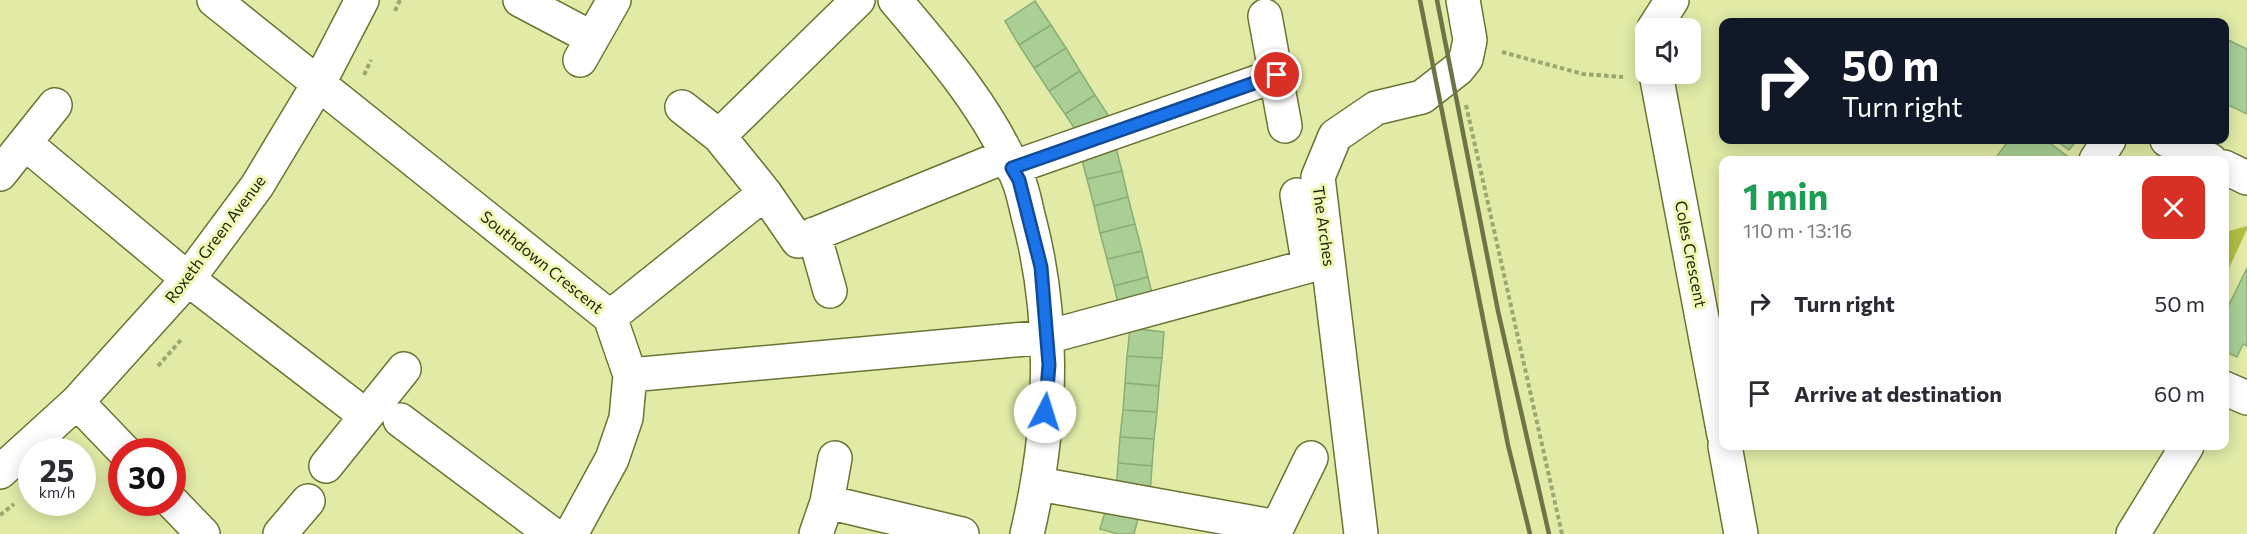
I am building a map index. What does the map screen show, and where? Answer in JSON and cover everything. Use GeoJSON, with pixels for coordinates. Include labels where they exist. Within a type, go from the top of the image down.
{"type":"FeatureCollection","features":[{"type":"Feature","properties":{"kind":"street","name":"Southdown Crescent"},"geometry":{"type":"LineString","coordinates":[[214,0],[610,317],[630,375],[626,418],[612,459],[571,534]]}},
{"type":"Feature","properties":{"kind":"street","name":"Roxeth Green Avenue"},"geometry":{"type":"LineString","coordinates":[[0,472],[77,402],[188,279],[257,186],[319,83],[362,0]]}},
{"type":"Feature","properties":{"kind":"street"},"geometry":{"type":"LineString","coordinates":[[520,0],[586,49],[614,0]]}},
{"type":"Feature","properties":{"kind":"street"},"geometry":{"type":"LineString","coordinates":[[719,136],[858,0]]}},
{"type":"Feature","properties":{"kind":"street"},"geometry":{"type":"LineString","coordinates":[[895,0],[938,51],[980,108],[1019,180],[1041,267],[1049,365],[1039,484],[1027,534]]}},
{"type":"Feature","properties":{"kind":"street"},"geometry":{"type":"LineString","coordinates":[[1463,0],[1464,55]]}},
{"type":"Feature","properties":{"kind":"street"},"geometry":{"type":"LineString","coordinates":[[1660,18],[1672,0]]}},
{"type":"Feature","properties":{"kind":"street"},"geometry":{"type":"LineString","coordinates":[[1265,16],[1285,126]]}},
{"type":"Feature","properties":{"kind":"street","name":"The Arches"},"geometry":{"type":"LineString","coordinates":[[1361,534],[1318,177],[1335,136],[1376,108],[1422,97],[1464,55]]}},
{"type":"Feature","properties":{"kind":"street"},"geometry":{"type":"LineString","coordinates":[[682,107],[719,136],[765,193],[798,241],[1009,162],[1277,75]]}},
{"type":"Feature","properties":{"kind":"street","name":"Coles Crescent"},"geometry":{"type":"LineString","coordinates":[[1658,84],[1711,291],[1719,380]]}},
{"type":"Feature","properties":{"kind":"street"},"geometry":{"type":"LineString","coordinates":[[0,174],[55,105]]}},
{"type":"Feature","properties":{"kind":"street"},"geometry":{"type":"LineString","coordinates":[[26,144],[188,279],[366,416]]}},
{"type":"Feature","properties":{"kind":"street"},"geometry":{"type":"LineString","coordinates":[[2176,144],[2201,156]]}},
{"type":"Feature","properties":{"kind":"street"},"geometry":{"type":"LineString","coordinates":[[2229,169],[2247,178]]}},
{"type":"Feature","properties":{"kind":"street"},"geometry":{"type":"LineString","coordinates":[[610,317],[765,193]]}},
{"type":"Feature","properties":{"kind":"street"},"geometry":{"type":"LineString","coordinates":[[1297,195],[1328,386]]}},
{"type":"Feature","properties":{"kind":"street"},"geometry":{"type":"LineString","coordinates":[[814,234],[830,291]]}},
{"type":"Feature","properties":{"kind":"street"},"geometry":{"type":"LineString","coordinates":[[630,375],[1047,337],[1309,266]]}},
{"type":"Feature","properties":{"kind":"street"},"geometry":{"type":"LineString","coordinates":[[326,466],[404,369]]}},
{"type":"Feature","properties":{"kind":"street"},"geometry":{"type":"LineString","coordinates":[[2229,390],[2247,398]]}},
{"type":"Feature","properties":{"kind":"street"},"geometry":{"type":"LineString","coordinates":[[77,402],[112,438]]}},
{"type":"Feature","properties":{"kind":"street"},"geometry":{"type":"LineString","coordinates":[[400,420],[552,534]]}},
{"type":"Feature","properties":{"kind":"street"},"geometry":{"type":"LineString","coordinates":[[1726,450],[1741,534]]}},
{"type":"Feature","properties":{"kind":"street"},"geometry":{"type":"LineString","coordinates":[[2133,534],[2185,450]]}},
{"type":"Feature","properties":{"kind":"street"},"geometry":{"type":"LineString","coordinates":[[816,534],[827,502],[835,458]]}},
{"type":"Feature","properties":{"kind":"street"},"geometry":{"type":"LineString","coordinates":[[1039,484],[1276,530],[1311,458]]}},
{"type":"Feature","properties":{"kind":"street"},"geometry":{"type":"LineString","coordinates":[[280,534],[308,501]]}},
{"type":"Feature","properties":{"kind":"street"},"geometry":{"type":"LineString","coordinates":[[827,502],[962,534]]}},
{"type":"Feature","properties":{"kind":"street"},"geometry":{"type":"LineString","coordinates":[[186,516],[203,534]]}},
{"type":"Feature","properties":{"kind":"path"},"geometry":{"type":"LineString","coordinates":[[1562,534],[1464,55],[1583,74],[1635,76]]}},
{"type":"Feature","properties":{"kind":"green space"},"geometry":{"type":"Polygon","coordinates":[[[2247,226],[2229,268],[2229,231],[2247,226]]]}},
{"type":"Feature","properties":{"kind":"building"},"geometry":{"type":"Polygon","coordinates":[[[1035,1],[1051,25],[1019,45],[1005,21],[1035,1]]]}},
{"type":"Feature","properties":{"kind":"building"},"geometry":{"type":"Polygon","coordinates":[[[1051,25],[1066,48],[1034,68],[1019,45],[1051,25]]]}},
{"type":"Feature","properties":{"kind":"building"},"geometry":{"type":"Polygon","coordinates":[[[2229,40],[2247,49],[2247,114],[2229,105],[2229,40]]]}},
{"type":"Feature","properties":{"kind":"building"},"geometry":{"type":"Polygon","coordinates":[[[1066,48],[1080,71],[1049,91],[1034,68],[1066,48]]]}},
{"type":"Feature","properties":{"kind":"building"},"geometry":{"type":"Polygon","coordinates":[[[1080,71],[1095,95],[1065,114],[1049,91],[1080,71]]]}},
{"type":"Feature","properties":{"kind":"building"},"geometry":{"type":"Polygon","coordinates":[[[1095,95],[1110,118],[1080,137],[1065,114],[1095,95]]]}},
{"type":"Feature","properties":{"kind":"building"},"geometry":{"type":"Polygon","coordinates":[[[1115,144],[1122,171],[1087,179],[1080,153],[1115,144]]]}},
{"type":"Feature","properties":{"kind":"building"},"geometry":{"type":"Polygon","coordinates":[[[2006,144],[2051,144],[2067,156],[1997,156],[2006,144]]]}},
{"type":"Feature","properties":{"kind":"building"},"geometry":{"type":"Polygon","coordinates":[[[2061,144],[2074,144],[2069,150],[2061,144]]]}},
{"type":"Feature","properties":{"kind":"building"},"geometry":{"type":"Polygon","coordinates":[[[1122,171],[1128,197],[1094,206],[1087,179],[1122,171]]]}},
{"type":"Feature","properties":{"kind":"building"},"geometry":{"type":"Polygon","coordinates":[[[1128,197],[1135,224],[1100,233],[1094,206],[1128,197]]]}},
{"type":"Feature","properties":{"kind":"building"},"geometry":{"type":"Polygon","coordinates":[[[1135,224],[1142,251],[1107,259],[1100,233],[1135,224]]]}},
{"type":"Feature","properties":{"kind":"building"},"geometry":{"type":"Polygon","coordinates":[[[1142,251],[1148,277],[1114,286],[1107,259],[1142,251]]]}},
{"type":"Feature","properties":{"kind":"building"},"geometry":{"type":"Polygon","coordinates":[[[2247,268],[2247,346],[2243,344],[2237,357],[2229,353],[2229,305],[2247,268]]]}},
{"type":"Feature","properties":{"kind":"building"},"geometry":{"type":"Polygon","coordinates":[[[1148,277],[1155,304],[1120,313],[1114,286],[1148,277]]]}},
{"type":"Feature","properties":{"kind":"building"},"geometry":{"type":"Polygon","coordinates":[[[1130,328],[1164,332],[1162,358],[1127,356],[1130,328]]]}},
{"type":"Feature","properties":{"kind":"building"},"geometry":{"type":"Polygon","coordinates":[[[1127,356],[1162,358],[1159,386],[1125,383],[1127,356]]]}},
{"type":"Feature","properties":{"kind":"building"},"geometry":{"type":"Polygon","coordinates":[[[1125,383],[1159,386],[1157,412],[1123,410],[1125,383]]]}},
{"type":"Feature","properties":{"kind":"building"},"geometry":{"type":"Polygon","coordinates":[[[1123,410],[1157,412],[1154,439],[1120,437],[1123,410]]]}},
{"type":"Feature","properties":{"kind":"building"},"geometry":{"type":"Polygon","coordinates":[[[1120,437],[1154,439],[1152,466],[1118,463],[1120,437]]]}},
{"type":"Feature","properties":{"kind":"building"},"geometry":{"type":"Polygon","coordinates":[[[1118,463],[1152,466],[1150,493],[1116,491],[1118,463]]]}},
{"type":"Feature","properties":{"kind":"building"},"geometry":{"type":"Polygon","coordinates":[[[1108,502],[1140,511],[1134,534],[1118,534],[1100,529],[1108,502]]]}},
{"type":"Feature","properties":{"kind":"railway"},"geometry":{"type":"LineString","coordinates":[[1420,0],[1508,445],[1530,534]]}},
{"type":"Feature","properties":{"kind":"railway"},"geometry":{"type":"LineString","coordinates":[[1437,0],[1498,311],[1549,534]]}},
{"type":"Feature","properties":{"kind":"route"},"geometry":{"type":"LineString","coordinates":[[1045,412],[1049,365],[1041,267],[1019,180],[1012,168],[1277,75]]}}]}
